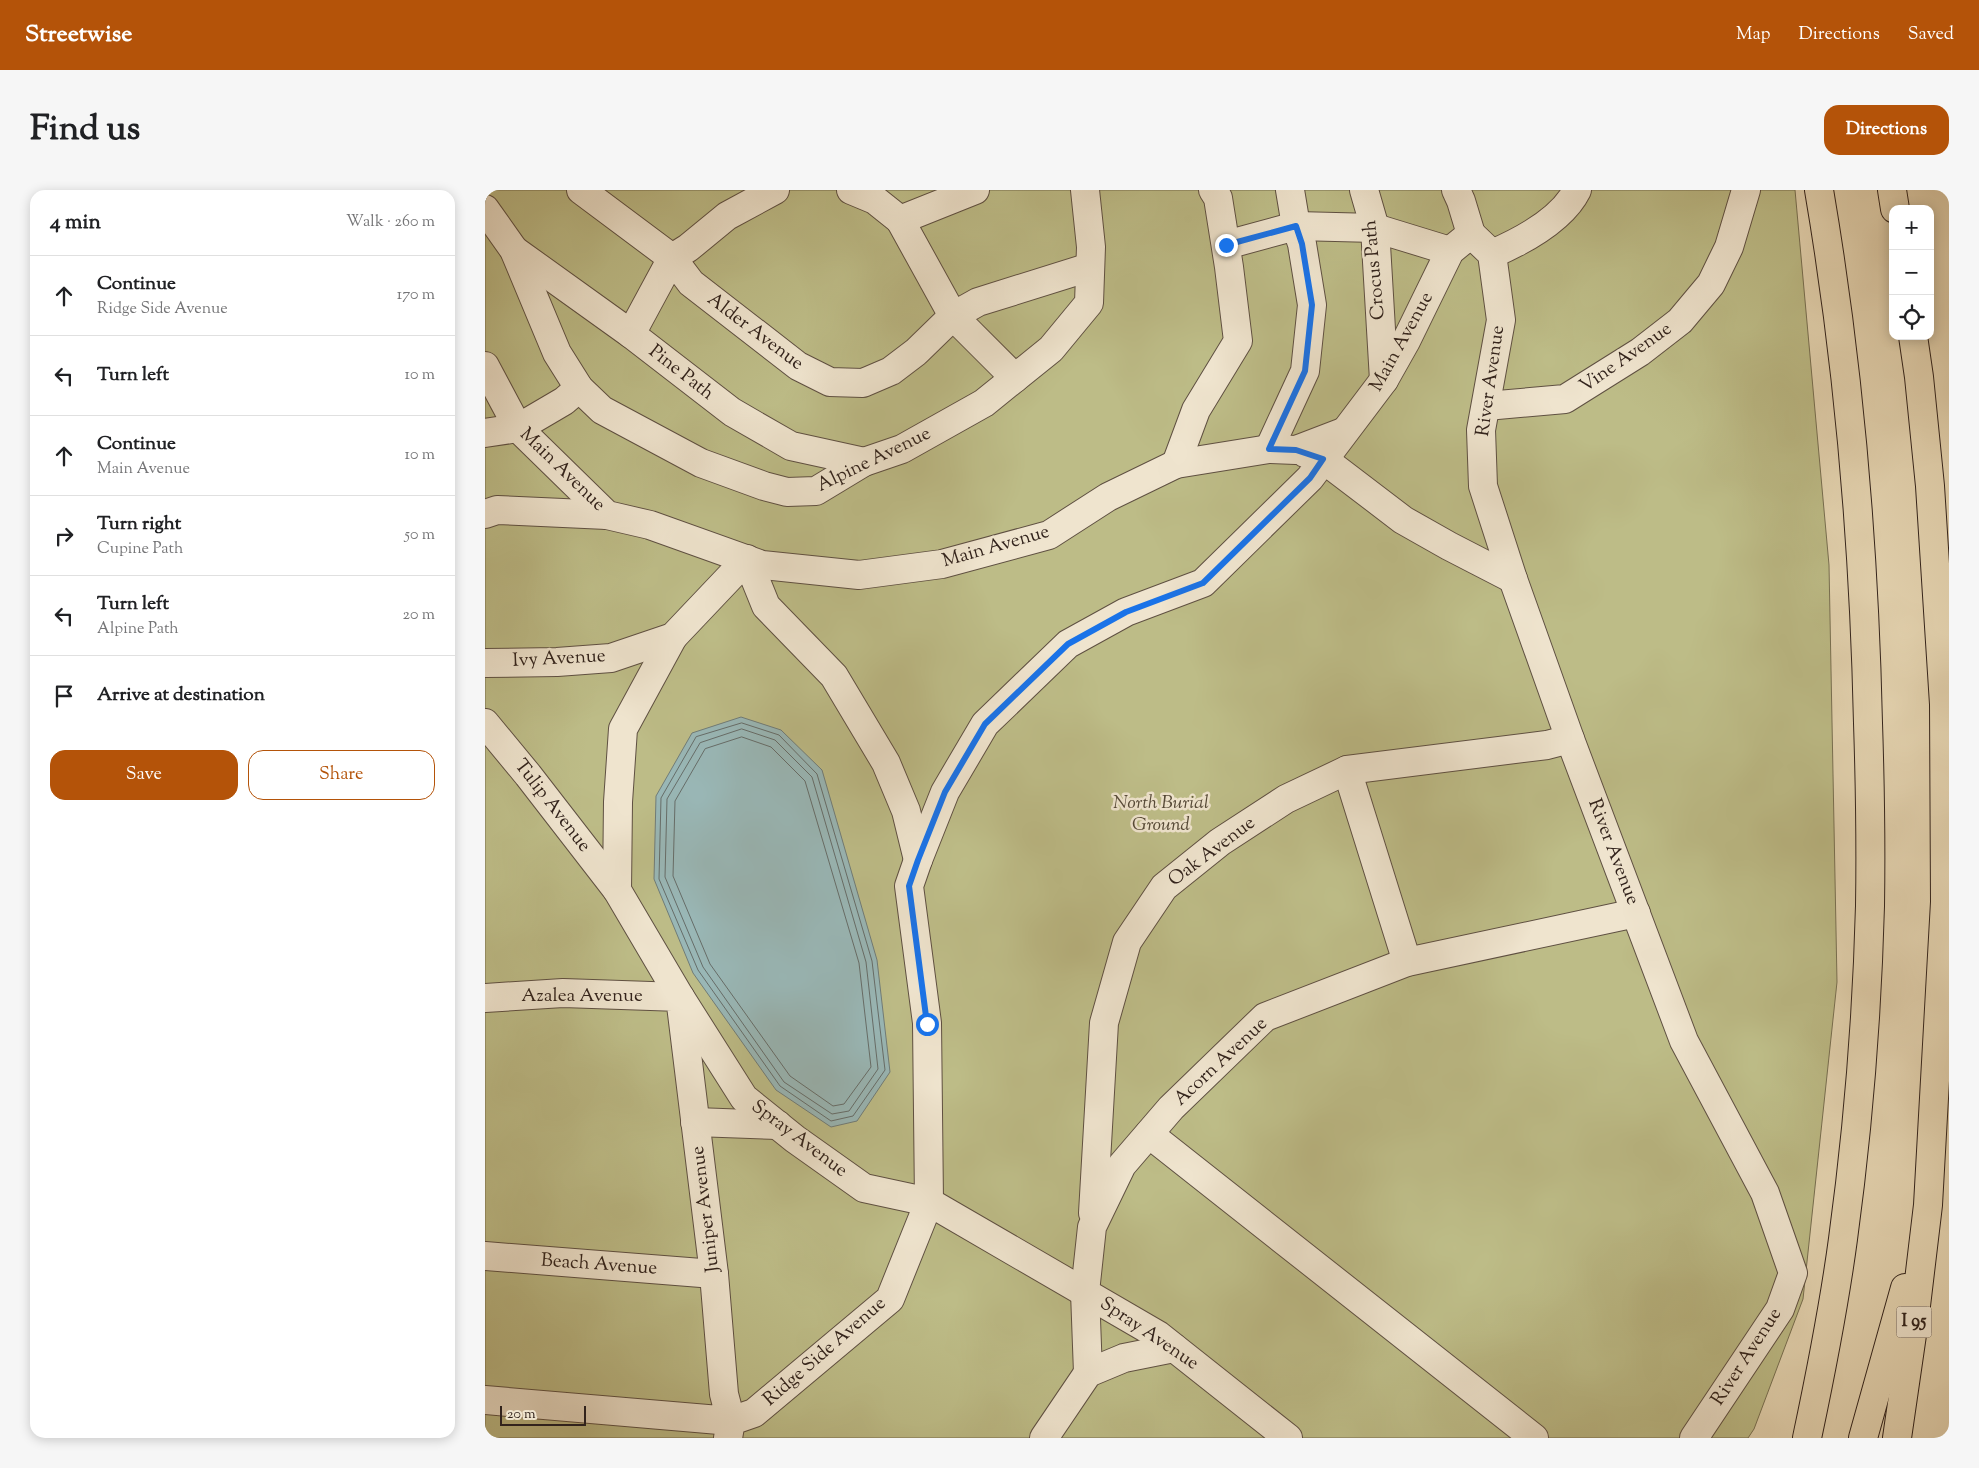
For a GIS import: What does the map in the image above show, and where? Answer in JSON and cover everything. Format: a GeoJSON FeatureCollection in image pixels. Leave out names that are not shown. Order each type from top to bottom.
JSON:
{"type":"FeatureCollection","features":[{"type":"Feature","properties":{"kind":"highway"},"geometry":{"type":"LineString","coordinates":[[1807,1438],[1843,1242],[1854,1151],[1861,1072],[1870,906],[1867,656],[1860,534],[1845,376],[1829,249],[1819,190]]}},
{"type":"Feature","properties":{"kind":"highway"},"geometry":{"type":"LineString","coordinates":[[1892,190],[1894,205]]}},
{"type":"Feature","properties":{"kind":"highway","name":"I 95"},"geometry":{"type":"LineString","coordinates":[[1897,1438],[1928,1205],[1945,902],[1944,704],[1930,486],[1914,340]]}},
{"type":"Feature","properties":{"kind":"highway"},"geometry":{"type":"LineString","coordinates":[[1863,1438],[1928,1205]]}},
{"type":"Feature","properties":{"kind":"lane","name":"Alder Avenue"},"geometry":{"type":"LineString","coordinates":[[581,190],[672,258],[691,283],[743,324],[798,366],[830,382],[863,383],[891,371],[916,352],[953,316],[978,302],[1090,267]]}},
{"type":"Feature","properties":{"kind":"lane"},"geometry":{"type":"LineString","coordinates":[[631,334],[672,258],[688,248],[727,216],[775,190]]}},
{"type":"Feature","properties":{"kind":"lane"},"geometry":{"type":"LineString","coordinates":[[851,190],[889,205],[975,190]]}},
{"type":"Feature","properties":{"kind":"lane","name":"Alpine Avenue"},"geometry":{"type":"LineString","coordinates":[[485,208],[514,250],[557,353],[579,388],[602,410],[701,463],[787,492],[816,491],[864,462],[902,449],[984,403],[1051,349],[1089,303],[1091,248],[1085,190]]}},
{"type":"Feature","properties":{"kind":"lane"},"geometry":{"type":"LineString","coordinates":[[1176,464],[1196,410],[1238,340],[1226,245],[1218,198],[1213,190]]}},
{"type":"Feature","properties":{"kind":"lane"},"geometry":{"type":"LineString","coordinates":[[1269,449],[1305,371],[1312,305],[1302,244],[1296,226],[1290,190]]}},
{"type":"Feature","properties":{"kind":"lane","name":"Crocus Path"},"geometry":{"type":"LineString","coordinates":[[1364,190],[1375,228],[1384,380]]}},
{"type":"Feature","properties":{"kind":"lane"},"geometry":{"type":"LineString","coordinates":[[1455,190],[1461,201],[1471,234],[1492,254],[1544,225],[1571,202],[1577,190]]}},
{"type":"Feature","properties":{"kind":"lane","name":"Vine Avenue"},"geometry":{"type":"LineString","coordinates":[[1486,406],[1565,399],[1640,352],[1679,321],[1711,284],[1729,247],[1746,190]]}},
{"type":"Feature","properties":{"kind":"lane"},"geometry":{"type":"LineString","coordinates":[[889,205],[953,316],[1015,378]]}},
{"type":"Feature","properties":{"kind":"lane"},"geometry":{"type":"LineString","coordinates":[[1226,245],[1296,226],[1375,228],[1450,251]]}},
{"type":"Feature","properties":{"kind":"lane","name":"Main Avenue"},"geometry":{"type":"LineString","coordinates":[[485,366],[517,428],[607,515],[650,525],[762,564],[859,575],[942,564],[1049,535],[1108,497],[1176,464],[1269,449],[1296,450],[1345,432],[1384,380],[1406,341],[1450,251],[1471,234]]}},
{"type":"Feature","properties":{"kind":"lane","name":"Pine Path"},"geometry":{"type":"LineString","coordinates":[[514,250],[631,334],[732,412],[791,446],[864,462]]}},
{"type":"Feature","properties":{"kind":"lane","name":"River Avenue"},"geometry":{"type":"LineString","coordinates":[[1492,254],[1501,320],[1481,430],[1483,486],[1513,579],[1570,739],[1684,1041],[1765,1193],[1793,1273],[1780,1309],[1694,1438]]}},
{"type":"Feature","properties":{"kind":"lane"},"geometry":{"type":"LineString","coordinates":[[485,433],[517,428],[564,400],[579,388]]}},
{"type":"Feature","properties":{"kind":"lane","name":"Ridge Side Avenue"},"geometry":{"type":"LineString","coordinates":[[730,1430],[754,1413],[890,1299],[929,1202],[927,1024],[909,886],[945,792],[985,724],[1068,644],[1126,612],[1203,583],[1310,478],[1345,432]]}},
{"type":"Feature","properties":{"kind":"lane"},"geometry":{"type":"LineString","coordinates":[[1296,450],[1323,459],[1403,520],[1513,579]]}},
{"type":"Feature","properties":{"kind":"lane"},"geometry":{"type":"LineString","coordinates":[[485,514],[497,510],[607,515]]}},
{"type":"Feature","properties":{"kind":"lane"},"geometry":{"type":"LineString","coordinates":[[747,559],[766,606],[834,676],[886,762],[906,811],[918,860]]}},
{"type":"Feature","properties":{"kind":"lane","name":"Ivy Avenue"},"geometry":{"type":"LineString","coordinates":[[485,663],[557,662],[611,658],[673,637],[747,559]]}},
{"type":"Feature","properties":{"kind":"lane"},"geometry":{"type":"LineString","coordinates":[[617,890],[618,802],[623,729],[673,637]]}},
{"type":"Feature","properties":{"kind":"lane","name":"Tulip Avenue"},"geometry":{"type":"LineString","coordinates":[[485,723],[617,890]]}},
{"type":"Feature","properties":{"kind":"lane","name":"Oak Avenue"},"geometry":{"type":"LineString","coordinates":[[1092,1227],[1103,1023],[1127,942],[1164,887],[1220,842],[1286,799],[1347,770],[1547,745],[1570,739]]}},
{"type":"Feature","properties":{"kind":"lane"},"geometry":{"type":"LineString","coordinates":[[1347,770],[1407,962]]}},
{"type":"Feature","properties":{"kind":"lane","name":"Spray Avenue"},"geometry":{"type":"LineString","coordinates":[[617,890],[680,997],[744,1098],[864,1188],[929,1202],[1158,1335],[1289,1438]]}},
{"type":"Feature","properties":{"kind":"lane","name":"Acorn Avenue"},"geometry":{"type":"LineString","coordinates":[[1088,1373],[1085,1292],[1092,1227],[1122,1164],[1171,1108],[1265,1017],[1407,962],[1636,913]]}},
{"type":"Feature","properties":{"kind":"lane","name":"Azalea Avenue"},"geometry":{"type":"LineString","coordinates":[[485,998],[563,993],[680,997]]}},
{"type":"Feature","properties":{"kind":"lane","name":"Juniper Avenue"},"geometry":{"type":"LineString","coordinates":[[680,997],[714,1274],[724,1394],[730,1430]]}},
{"type":"Feature","properties":{"kind":"lane"},"geometry":{"type":"LineString","coordinates":[[695,1122],[778,1125]]}},
{"type":"Feature","properties":{"kind":"lane"},"geometry":{"type":"LineString","coordinates":[[1149,1134],[1534,1438]]}},
{"type":"Feature","properties":{"kind":"lane","name":"Beach Avenue"},"geometry":{"type":"LineString","coordinates":[[485,1256],[714,1274]]}},
{"type":"Feature","properties":{"kind":"lane"},"geometry":{"type":"LineString","coordinates":[[1044,1438],[1088,1373],[1124,1358],[1174,1348]]}},
{"type":"Feature","properties":{"kind":"lane"},"geometry":{"type":"LineString","coordinates":[[485,1400],[730,1430]]}},
{"type":"Feature","properties":{"kind":"green space","name":"North Burial Ground"},"geometry":{"type":"Polygon","coordinates":[[[485,190],[1795,190],[1829,565],[1837,982],[1803,1299],[1754,1429],[1748,1438],[485,1438],[485,190]]]}},
{"type":"Feature","properties":{"kind":"water"},"geometry":{"type":"Polygon","coordinates":[[[741,717],[781,730],[822,770],[877,960],[890,1072],[857,1121],[831,1127],[776,1090],[693,973],[654,879],[656,796],[692,733],[741,717]]]}},
{"type":"Feature","properties":{"kind":"route"},"geometry":{"type":"LineString","coordinates":[[927,1024],[909,886],[945,792],[985,724],[1068,644],[1126,612],[1203,583],[1310,478],[1323,459],[1296,450],[1269,449],[1305,371],[1312,305],[1302,244],[1296,226],[1226,245]]}}]}
